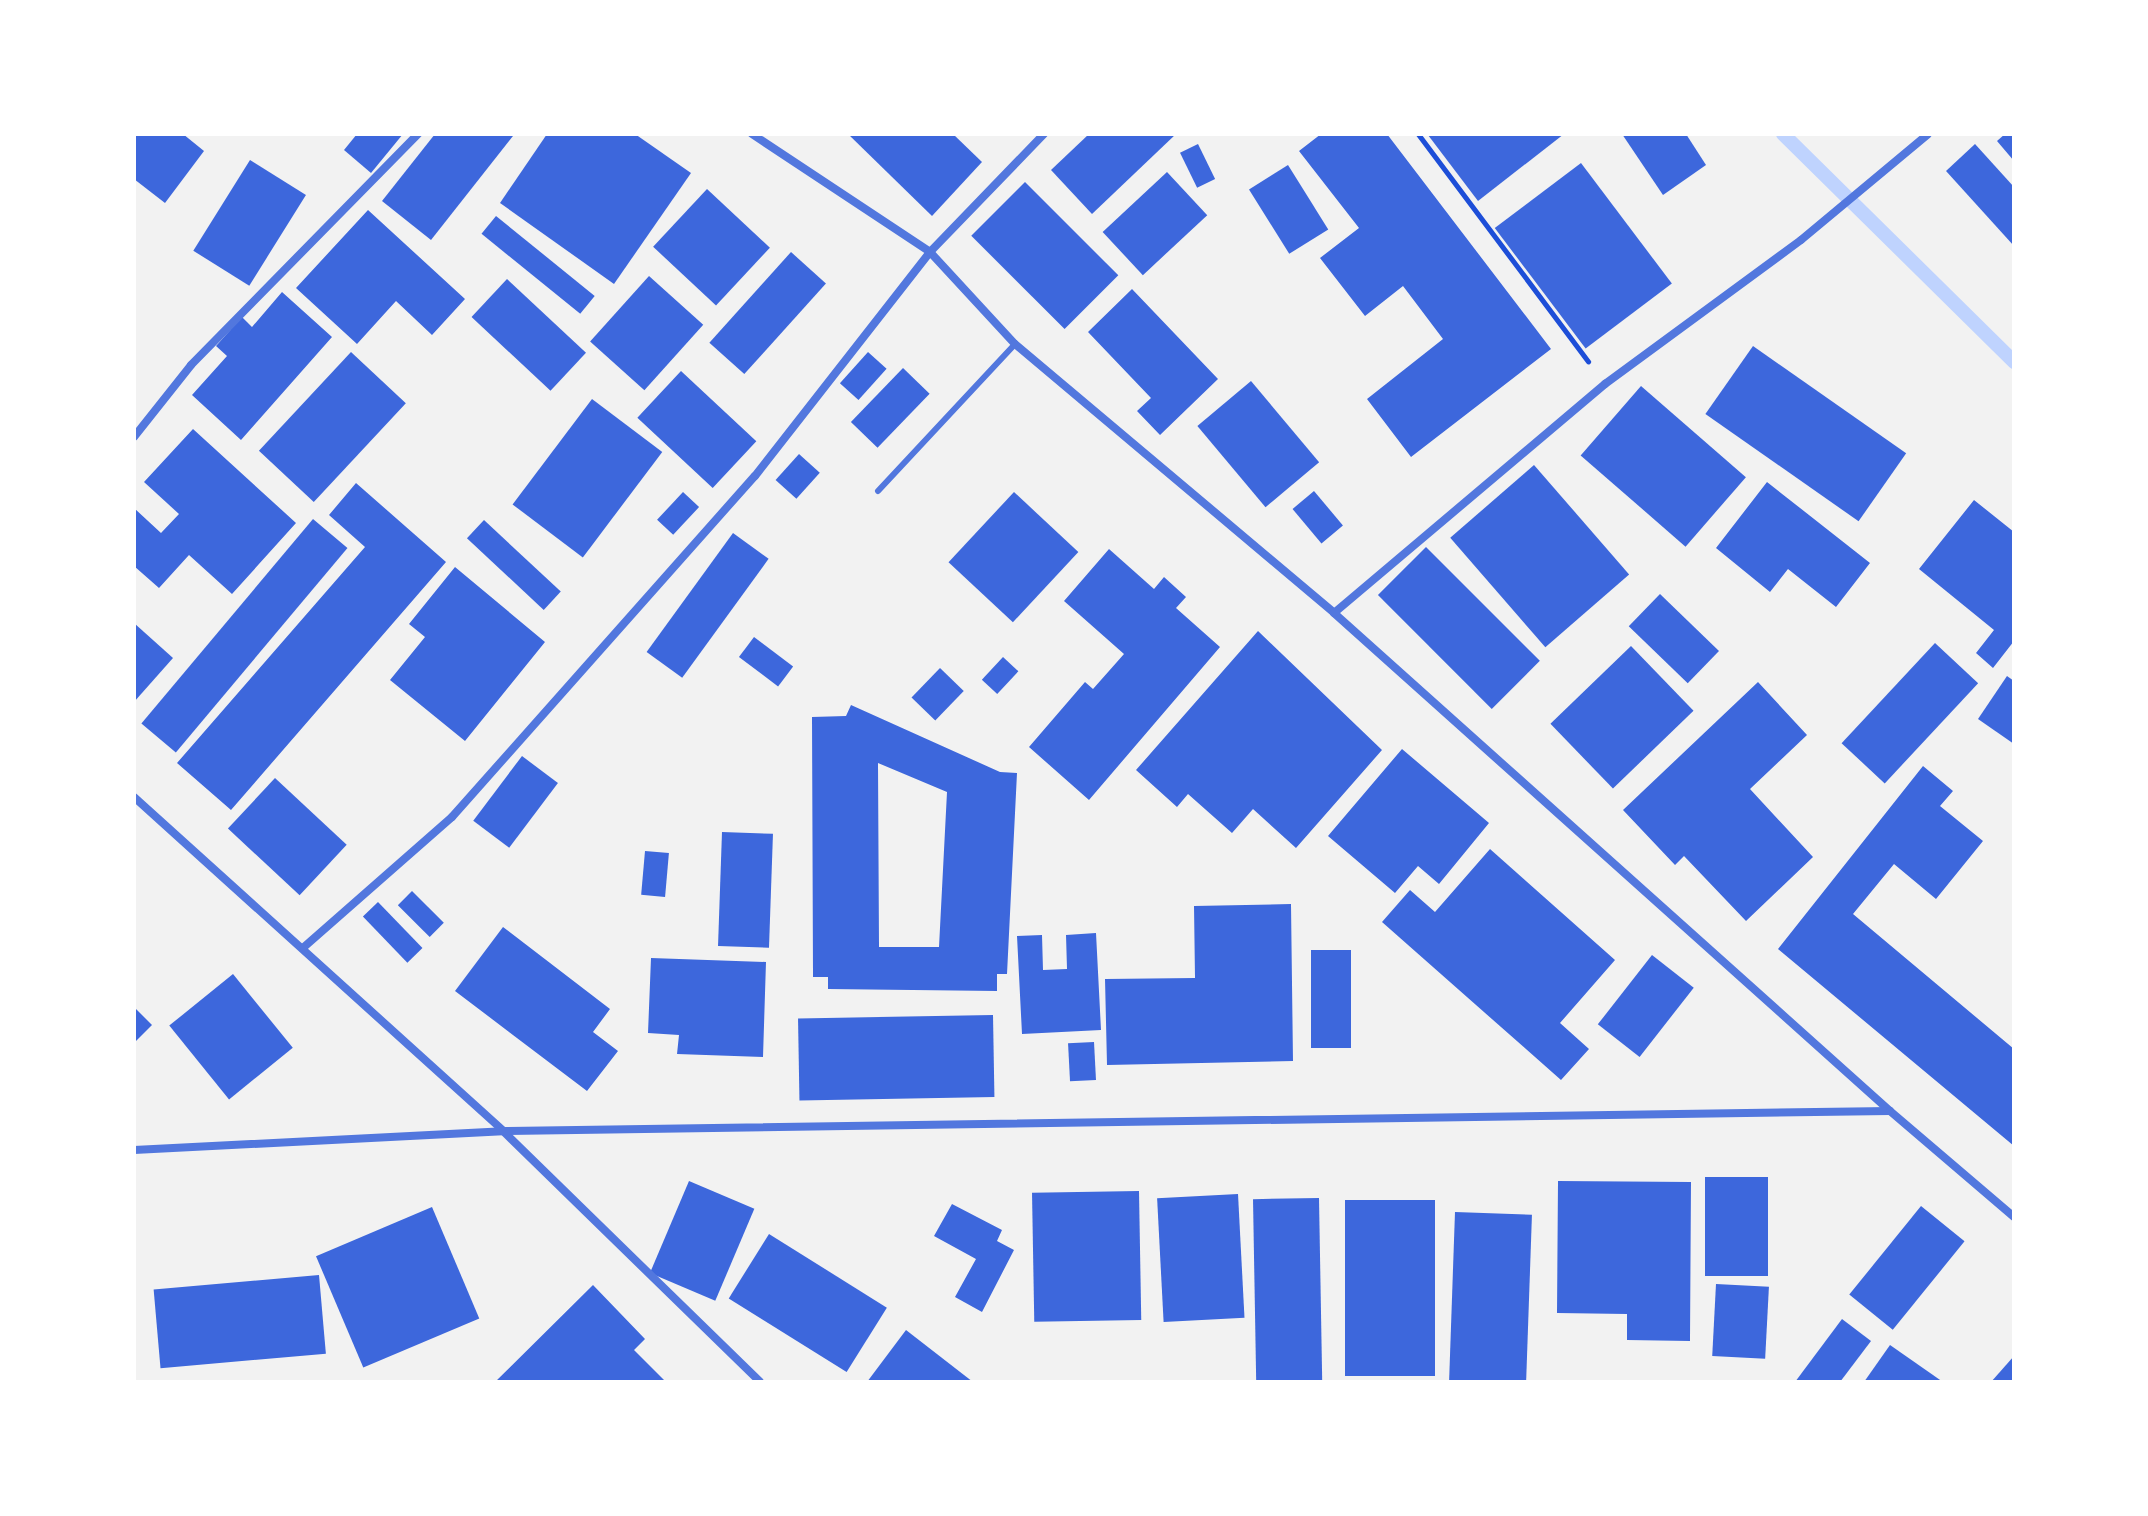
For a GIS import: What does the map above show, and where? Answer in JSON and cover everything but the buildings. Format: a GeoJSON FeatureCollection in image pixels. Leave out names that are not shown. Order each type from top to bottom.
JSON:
{"type":"FeatureCollection","features":[{"type":"Feature","properties":{"kind":"street"},"geometry":{"type":"LineString","coordinates":[[134,437],[191,365],[418,134]]}},
{"type":"Feature","properties":{"kind":"street"},"geometry":{"type":"LineString","coordinates":[[752,134],[930,252],[1015,344],[1334,613],[1890,1111],[2014,1217]]}},
{"type":"Feature","properties":{"kind":"street"},"geometry":{"type":"LineString","coordinates":[[304,947],[452,817],[755,476],[930,252],[1044,134]]}},
{"type":"Feature","properties":{"kind":"street"},"geometry":{"type":"LineString","coordinates":[[1334,613],[1605,384],[1801,240],[1928,134]]}},
{"type":"Feature","properties":{"kind":"street"},"geometry":{"type":"LineString","coordinates":[[134,797],[304,947],[503,1131],[760,1382]]}},
{"type":"Feature","properties":{"kind":"street"},"geometry":{"type":"LineString","coordinates":[[134,1150],[503,1131],[1890,1111]]}},
{"type":"Feature","properties":{"kind":"lane"},"geometry":{"type":"LineString","coordinates":[[878,491],[1015,344]]}},
{"type":"Feature","properties":{"kind":"path"},"geometry":{"type":"LineString","coordinates":[[1418,134],[1605,384]]}},
{"type":"Feature","properties":{"kind":"waterway"},"geometry":{"type":"LineString","coordinates":[[1783,134],[2014,362]]}}]}
